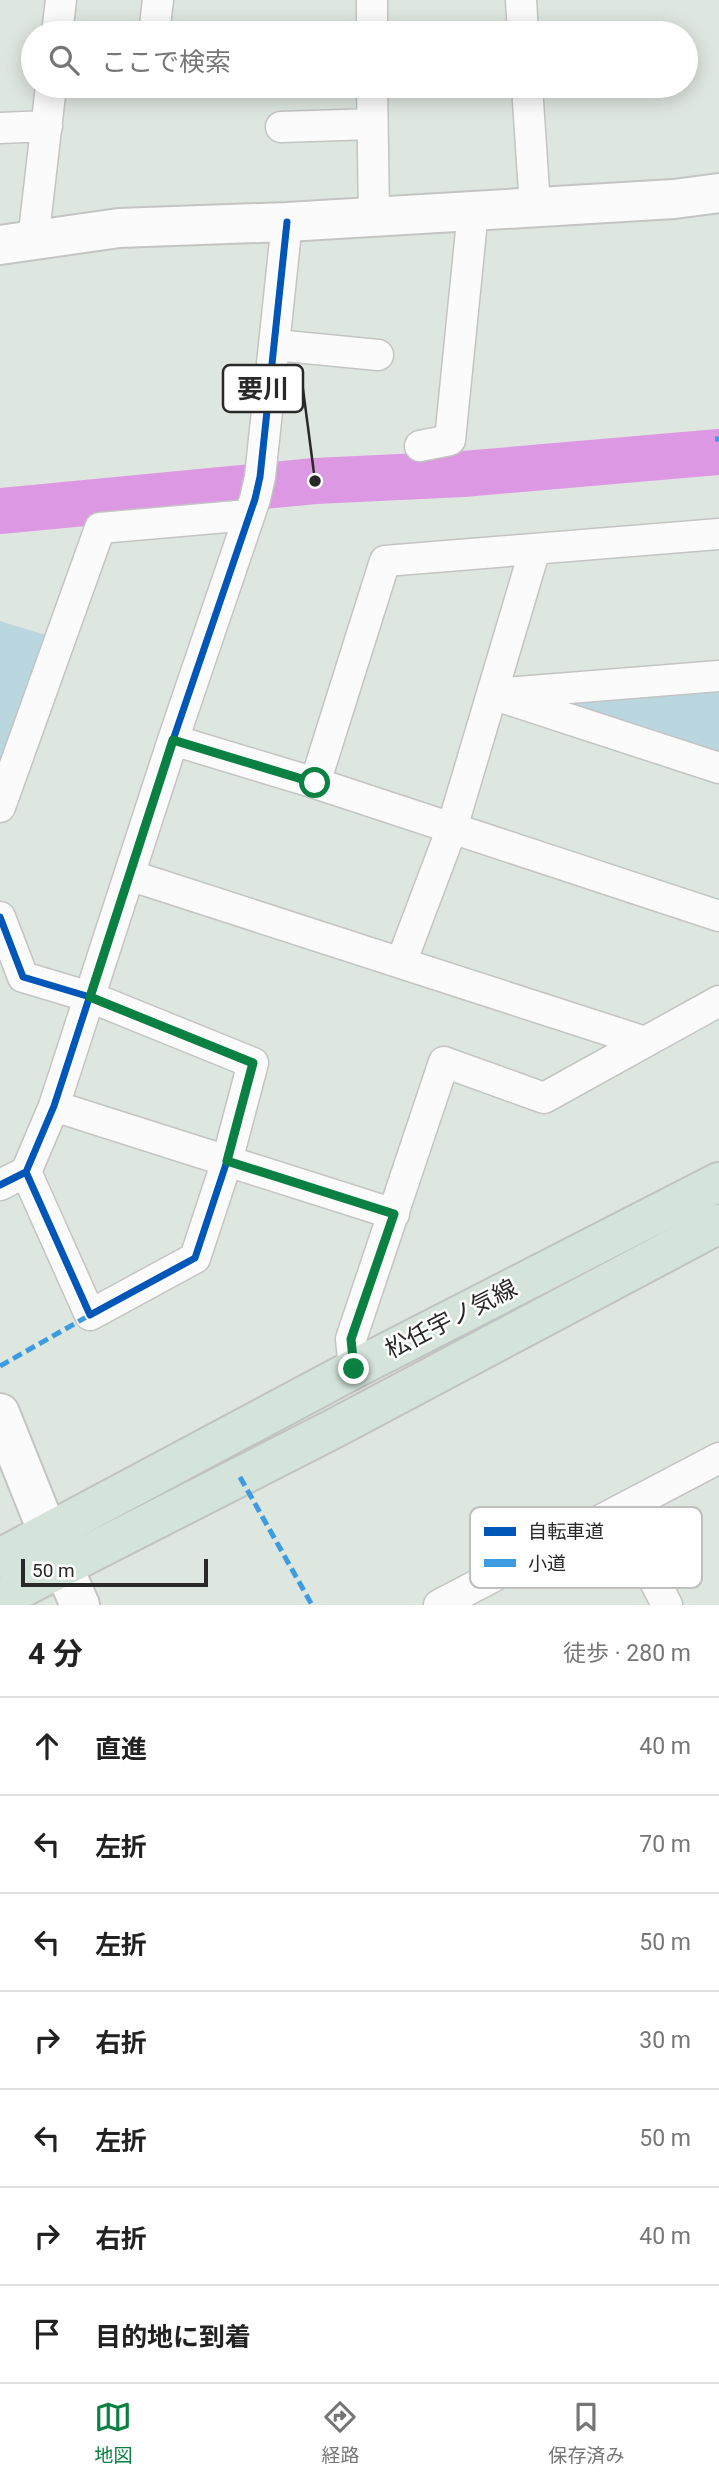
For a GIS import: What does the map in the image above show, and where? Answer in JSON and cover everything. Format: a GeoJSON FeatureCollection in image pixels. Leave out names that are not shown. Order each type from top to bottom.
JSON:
{"type":"FeatureCollection","features":[{"type":"Feature","properties":{"kind":"main road","name":"松任宇ノ気線"},"geometry":{"type":"LineString","coordinates":[[0,1599],[55,1550],[354,1369],[719,1182]]}},
{"type":"Feature","properties":{"kind":"main road","name":"松任宇ノ気線"},"geometry":{"type":"LineString","coordinates":[[0,1558],[55,1550],[335,1428],[718,1226]]}},
{"type":"Feature","properties":{"kind":"street"},"geometry":{"type":"LineString","coordinates":[[58,21],[61,0]]}},
{"type":"Feature","properties":{"kind":"street"},"geometry":{"type":"LineString","coordinates":[[155,21],[158,0]]}},
{"type":"Feature","properties":{"kind":"street"},"geometry":{"type":"LineString","coordinates":[[372,0],[372,21]]}},
{"type":"Feature","properties":{"kind":"street"},"geometry":{"type":"LineString","coordinates":[[521,0],[522,21]]}},
{"type":"Feature","properties":{"kind":"street"},"geometry":{"type":"LineString","coordinates":[[50,98],[47,126],[17,243],[119,228],[374,217],[674,199],[719,193]]}},
{"type":"Feature","properties":{"kind":"street"},"geometry":{"type":"LineString","coordinates":[[372,98],[374,217]]}},
{"type":"Feature","properties":{"kind":"street"},"geometry":{"type":"LineString","coordinates":[[528,98],[535,207]]}},
{"type":"Feature","properties":{"kind":"street"},"geometry":{"type":"LineString","coordinates":[[281,127],[372,124]]}},
{"type":"Feature","properties":{"kind":"street"},"geometry":{"type":"LineString","coordinates":[[0,128],[47,126]]}},
{"type":"Feature","properties":{"kind":"street"},"geometry":{"type":"LineString","coordinates":[[420,446],[450,440],[473,211]]}},
{"type":"Feature","properties":{"kind":"street"},"geometry":{"type":"LineString","coordinates":[[0,917],[23,977],[90,997],[253,1063],[227,1161],[195,1258],[90,1315],[13,1178],[54,1106],[90,997],[173,740],[255,497],[275,345],[287,222]]}},
{"type":"Feature","properties":{"kind":"street"},"geometry":{"type":"LineString","coordinates":[[275,345],[378,355]]}},
{"type":"Feature","properties":{"kind":"street"},"geometry":{"type":"LineString","coordinates":[[0,807],[100,528],[255,497]]}},
{"type":"Feature","properties":{"kind":"street"},"geometry":{"type":"LineString","coordinates":[[315,783],[385,561],[719,534]]}},
{"type":"Feature","properties":{"kind":"street"},"geometry":{"type":"LineString","coordinates":[[401,962],[452,828],[535,549]]}},
{"type":"Feature","properties":{"kind":"street"},"geometry":{"type":"LineString","coordinates":[[492,694],[719,676]]}},
{"type":"Feature","properties":{"kind":"street"},"geometry":{"type":"LineString","coordinates":[[492,694],[719,768]]}},
{"type":"Feature","properties":{"kind":"street"},"geometry":{"type":"LineString","coordinates":[[173,740],[315,783],[719,916]]}},
{"type":"Feature","properties":{"kind":"street"},"geometry":{"type":"LineString","coordinates":[[129,875],[645,1042]]}},
{"type":"Feature","properties":{"kind":"street"},"geometry":{"type":"LineString","coordinates":[[354,1369],[351,1339],[444,1062],[544,1098],[719,1000]]}},
{"type":"Feature","properties":{"kind":"street"},"geometry":{"type":"LineString","coordinates":[[54,1106],[394,1214]]}},
{"type":"Feature","properties":{"kind":"street"},"geometry":{"type":"LineString","coordinates":[[0,1413],[80,1605]]}},
{"type":"Feature","properties":{"kind":"street"},"geometry":{"type":"LineString","coordinates":[[627,1507],[719,1458]]}},
{"type":"Feature","properties":{"kind":"street"},"geometry":{"type":"LineString","coordinates":[[439,1605],[472,1588]]}},
{"type":"Feature","properties":{"kind":"street"},"geometry":{"type":"LineString","coordinates":[[658,1588],[667,1605]]}},
{"type":"Feature","properties":{"kind":"shaded area"},"geometry":{"type":"Polygon","coordinates":[[[0,621],[49,636],[0,781],[0,621]]]}},
{"type":"Feature","properties":{"kind":"shaded area"},"geometry":{"type":"Polygon","coordinates":[[[719,686],[719,756],[570,706],[574,696],[719,686]]]}},
{"type":"Feature","properties":{"kind":"waterway"},"geometry":{"type":"LineString","coordinates":[[0,511],[315,481],[463,474],[719,452]]}},
{"type":"Feature","properties":{"kind":"marked path"},"geometry":{"type":"LineString","coordinates":[[0,1366],[90,1315]]}},
{"type":"Feature","properties":{"kind":"marked path"},"geometry":{"type":"LineString","coordinates":[[240,1477],[312,1605]]}},
{"type":"Feature","properties":{"kind":"cycle path"},"geometry":{"type":"LineString","coordinates":[[0,1185],[26,1172],[54,1106],[255,499],[260,477],[287,222]]}},
{"type":"Feature","properties":{"kind":"cycle path"},"geometry":{"type":"LineString","coordinates":[[0,917],[23,977],[90,997],[253,1063],[227,1161],[195,1258],[90,1315],[26,1172]]}},
{"type":"Feature","properties":{"kind":"place","name":"要川"},"geometry":{"type":"Point","coordinates":[315,481]}},
{"type":"Feature","properties":{"kind":"route"},"geometry":{"type":"LineString","coordinates":[[315,783],[173,740],[90,997],[253,1063],[227,1161],[394,1214],[351,1339],[354,1369]]}}]}
